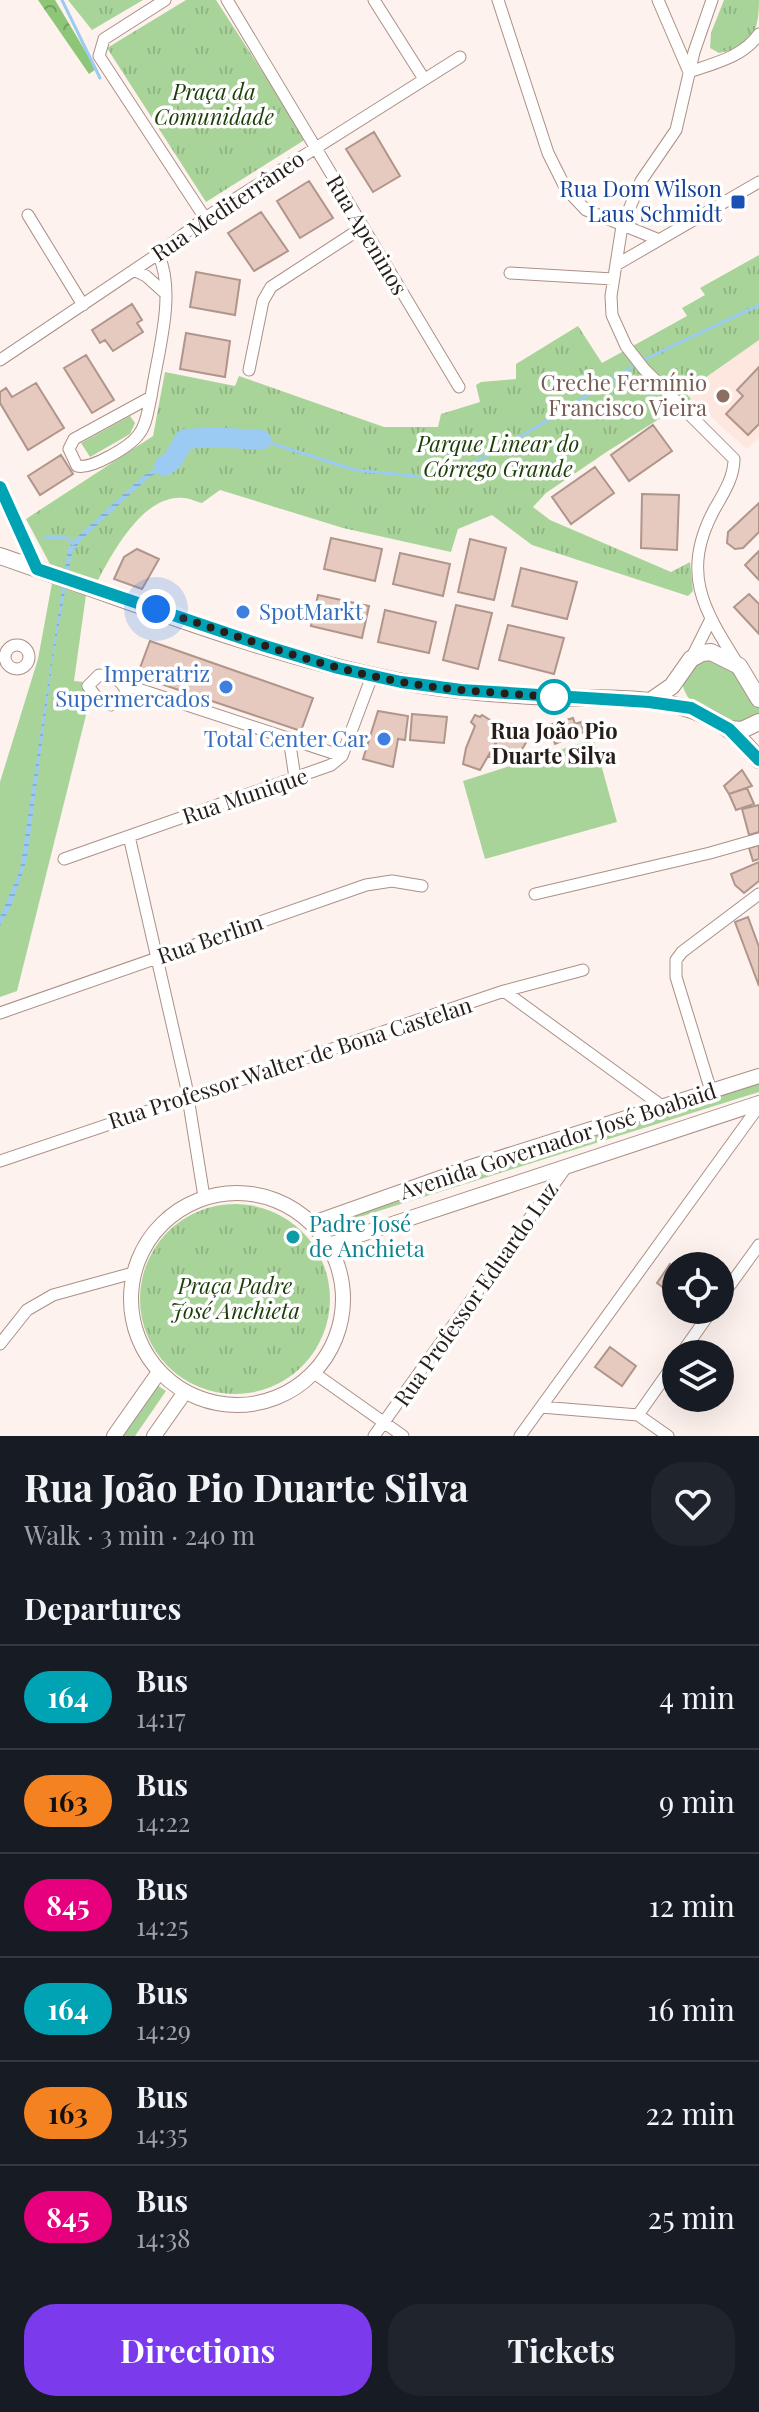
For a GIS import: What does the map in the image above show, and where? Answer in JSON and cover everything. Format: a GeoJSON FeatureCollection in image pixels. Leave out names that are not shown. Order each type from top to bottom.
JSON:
{"type":"FeatureCollection","features":[{"type":"Feature","properties":{"kind":"main road"},"geometry":{"type":"LineString","coordinates":[[0,556],[265,646],[372,676],[461,690],[688,707],[729,729],[759,760]]}},
{"type":"Feature","properties":{"kind":"main road"},"geometry":{"type":"LineString","coordinates":[[649,702],[672,686],[691,659],[711,652],[739,666],[759,699]]}},
{"type":"Feature","properties":{"kind":"main road"},"geometry":{"type":"LineString","coordinates":[[678,677],[677,689],[688,707]]}},
{"type":"Feature","properties":{"kind":"main road"},"geometry":{"type":"LineString","coordinates":[[729,729],[742,730],[759,722]]}},
{"type":"Feature","properties":{"kind":"street"},"geometry":{"type":"LineString","coordinates":[[165,0],[104,39],[99,56],[101,64],[205,218]]}},
{"type":"Feature","properties":{"kind":"street","name":"Rua Apeninos"},"geometry":{"type":"LineString","coordinates":[[227,0],[459,387]]}},
{"type":"Feature","properties":{"kind":"street"},"geometry":{"type":"LineString","coordinates":[[374,0],[424,79]]}},
{"type":"Feature","properties":{"kind":"street"},"geometry":{"type":"LineString","coordinates":[[498,0],[556,173],[566,189],[586,210],[657,239]]}},
{"type":"Feature","properties":{"kind":"street"},"geometry":{"type":"LineString","coordinates":[[658,0],[689,72]]}},
{"type":"Feature","properties":{"kind":"street"},"geometry":{"type":"LineString","coordinates":[[712,0],[689,72],[676,130],[641,181],[622,226],[613,279],[612,315],[626,346],[644,369],[734,459],[731,477],[700,538],[696,559],[698,579],[711,619],[739,666]]}},
{"type":"Feature","properties":{"kind":"street"},"geometry":{"type":"LineString","coordinates":[[689,72],[737,54],[750,46],[759,34]]}},
{"type":"Feature","properties":{"kind":"street","name":"Rua Mediterrâneo"},"geometry":{"type":"LineString","coordinates":[[0,360],[158,254],[205,218],[460,57]]}},
{"type":"Feature","properties":{"kind":"street"},"geometry":{"type":"LineString","coordinates":[[616,265],[759,182]]}},
{"type":"Feature","properties":{"kind":"street"},"geometry":{"type":"LineString","coordinates":[[28,215],[83,305]]}},
{"type":"Feature","properties":{"kind":"street"},"geometry":{"type":"LineString","coordinates":[[249,370],[263,301],[271,287],[363,227]]}},
{"type":"Feature","properties":{"kind":"street"},"geometry":{"type":"LineString","coordinates":[[151,397],[74,439],[69,449],[77,466],[90,467],[133,442],[141,432],[151,397],[166,294],[164,267],[158,254]]}},
{"type":"Feature","properties":{"kind":"street"},"geometry":{"type":"LineString","coordinates":[[134,270],[166,294]]}},
{"type":"Feature","properties":{"kind":"street"},"geometry":{"type":"LineString","coordinates":[[510,273],[613,279]]}},
{"type":"Feature","properties":{"kind":"street"},"geometry":{"type":"LineString","coordinates":[[0,487],[37,569]]}},
{"type":"Feature","properties":{"kind":"street"},"geometry":{"type":"LineString","coordinates":[[691,659],[711,619]]}},
{"type":"Feature","properties":{"kind":"street"},"geometry":{"type":"LineString","coordinates":[[0,640],[14,645]]}},
{"type":"Feature","properties":{"kind":"street"},"geometry":{"type":"LineString","coordinates":[[123,684],[342,756],[372,676]]}},
{"type":"Feature","properties":{"kind":"street"},"geometry":{"type":"LineString","coordinates":[[289,738],[295,778]]}},
{"type":"Feature","properties":{"kind":"street","name":"Rua Munique"},"geometry":{"type":"LineString","coordinates":[[64,859],[331,765],[342,756]]}},
{"type":"Feature","properties":{"kind":"street"},"geometry":{"type":"LineString","coordinates":[[129,836],[159,957],[188,1096],[204,1197]]}},
{"type":"Feature","properties":{"kind":"street"},"geometry":{"type":"LineString","coordinates":[[535,894],[759,839]]}},
{"type":"Feature","properties":{"kind":"street","name":"Rua Berlim"},"geometry":{"type":"LineString","coordinates":[[0,1013],[377,881],[422,886]]}},
{"type":"Feature","properties":{"kind":"street"},"geometry":{"type":"LineString","coordinates":[[711,1091],[676,977],[676,960],[682,952],[759,894]]}},
{"type":"Feature","properties":{"kind":"street","name":"Rua Professor Walter de Bona Castelan"},"geometry":{"type":"LineString","coordinates":[[0,1161],[504,991],[583,970]]}},
{"type":"Feature","properties":{"kind":"street"},"geometry":{"type":"LineString","coordinates":[[504,991],[662,1106]]}},
{"type":"Feature","properties":{"kind":"street","name":"Avenida Governador José Boabaid"},"geometry":{"type":"LineString","coordinates":[[313,1223],[468,1168],[759,1076]]}},
{"type":"Feature","properties":{"kind":"street"},"geometry":{"type":"LineString","coordinates":[[520,1436],[759,1104]]}},
{"type":"Feature","properties":{"kind":"street","name":"Avenida Governador José Boabaid"},"geometry":{"type":"LineString","coordinates":[[329,1245],[759,1104]]}},
{"type":"Feature","properties":{"kind":"street","name":"Rua Professor Eduardo Luz"},"geometry":{"type":"LineString","coordinates":[[374,1436],[567,1166]]}},
{"type":"Feature","properties":{"kind":"street"},"geometry":{"type":"LineString","coordinates":[[468,1168],[476,1195]]}},
{"type":"Feature","properties":{"kind":"street"},"geometry":{"type":"LineString","coordinates":[[233,1192],[262,1195],[289,1206],[313,1223],[329,1245],[340,1270],[344,1298],[341,1325],[331,1351],[314,1373],[292,1390],[267,1402],[239,1406],[212,1402],[185,1392],[159,1372],[139,1342],[130,1308],[133,1273],[143,1247],[159,1225],[180,1208],[204,1197],[233,1192]]}},
{"type":"Feature","properties":{"kind":"street"},"geometry":{"type":"LineString","coordinates":[[734,1280],[759,1245]]}},
{"type":"Feature","properties":{"kind":"street"},"geometry":{"type":"LineString","coordinates":[[0,1344],[27,1310],[53,1295],[133,1273]]}},
{"type":"Feature","properties":{"kind":"street"},"geometry":{"type":"LineString","coordinates":[[114,1436],[159,1372]]}},
{"type":"Feature","properties":{"kind":"street"},"geometry":{"type":"LineString","coordinates":[[314,1373],[403,1436]]}},
{"type":"Feature","properties":{"kind":"street"},"geometry":{"type":"LineString","coordinates":[[638,1415],[662,1381]]}},
{"type":"Feature","properties":{"kind":"street"},"geometry":{"type":"LineString","coordinates":[[154,1436],[185,1392]]}},
{"type":"Feature","properties":{"kind":"street"},"geometry":{"type":"LineString","coordinates":[[541,1407],[638,1415],[668,1436]]}},
{"type":"Feature","properties":{"kind":"shaded area","name":"Creche Fermínio Francisco Vieira"},"geometry":{"type":"Polygon","coordinates":[[[759,340],[759,438],[747,449],[684,393],[759,340]]]}},
{"type":"Feature","properties":{"kind":"green space"},"geometry":{"type":"Polygon","coordinates":[[[38,0],[55,0],[96,69],[89,74],[38,0]]]}},
{"type":"Feature","properties":{"kind":"green space"},"geometry":{"type":"Polygon","coordinates":[[[68,0],[143,0],[92,30],[68,0]]]}},
{"type":"Feature","properties":{"kind":"green space","name":"Praça da Comunidade"},"geometry":{"type":"Polygon","coordinates":[[[186,0],[216,0],[306,139],[206,202],[107,48],[186,0]]]}},
{"type":"Feature","properties":{"kind":"green space"},"geometry":{"type":"Polygon","coordinates":[[[724,0],[759,0],[759,11],[755,29],[746,42],[719,53],[710,48],[711,33],[724,0]]]}},
{"type":"Feature","properties":{"kind":"green space","name":"Parque Linear do Córrego Grande"},"geometry":{"type":"Polygon","coordinates":[[[759,255],[759,340],[685,392],[691,399],[546,493],[533,507],[550,520],[671,572],[690,562],[693,591],[688,596],[532,545],[492,515],[458,529],[451,552],[343,528],[220,490],[202,503],[184,498],[169,499],[143,514],[122,540],[98,580],[51,566],[26,519],[153,436],[165,372],[235,386],[239,376],[384,427],[438,427],[441,414],[480,402],[476,385],[516,379],[516,364],[578,326],[602,363],[687,316],[682,308],[705,295],[700,288],[759,255]]]}},
{"type":"Feature","properties":{"kind":"green space"},"geometry":{"type":"Polygon","coordinates":[[[130,416],[135,423],[130,434],[90,457],[81,443],[130,416]]]}},
{"type":"Feature","properties":{"kind":"green space"},"geometry":{"type":"Polygon","coordinates":[[[52,583],[86,595],[74,681],[94,683],[17,991],[0,997],[0,782],[38,659],[52,583]]]}},
{"type":"Feature","properties":{"kind":"green space"},"geometry":{"type":"Polygon","coordinates":[[[709,656],[735,668],[759,705],[759,716],[730,726],[692,703],[681,678],[694,662],[709,656]]]}},
{"type":"Feature","properties":{"kind":"green space"},"geometry":{"type":"Polygon","coordinates":[[[594,739],[617,822],[485,859],[463,781],[594,739]]]}},
{"type":"Feature","properties":{"kind":"green space"},"geometry":{"type":"Polygon","coordinates":[[[759,1083],[759,1092],[337,1224],[334,1219],[759,1083]]]}},
{"type":"Feature","properties":{"kind":"green space","name":"Praça Padre José Anchieta"},"geometry":{"type":"Polygon","coordinates":[[[235,1204],[271,1212],[288,1220],[302,1232],[314,1246],[322,1263],[330,1299],[322,1335],[314,1352],[302,1366],[288,1378],[271,1386],[235,1394],[199,1386],[182,1378],[168,1366],[156,1352],[148,1335],[140,1299],[148,1263],[156,1246],[168,1232],[182,1220],[199,1212],[235,1204]]]}},
{"type":"Feature","properties":{"kind":"green space"},"geometry":{"type":"Polygon","coordinates":[[[157,1385],[166,1391],[135,1436],[123,1436],[157,1385]]]}},
{"type":"Feature","properties":{"kind":"water"},"geometry":{"type":"Polygon","coordinates":[[[205,434],[262,437],[261,440],[202,438],[189,442],[174,463],[148,478],[81,540],[72,553],[53,658],[27,859],[12,904],[0,926],[0,917],[20,870],[68,549],[143,476],[171,459],[187,440],[205,434]]]}},
{"type":"Feature","properties":{"kind":"building"},"geometry":{"type":"Polygon","coordinates":[[[374,132],[400,176],[373,192],[346,149],[374,132]]]}},
{"type":"Feature","properties":{"kind":"building"},"geometry":{"type":"Polygon","coordinates":[[[309,181],[333,218],[300,238],[277,201],[309,181]]]}},
{"type":"Feature","properties":{"kind":"building"},"geometry":{"type":"Polygon","coordinates":[[[261,212],[288,251],[254,271],[228,233],[261,212]]]}},
{"type":"Feature","properties":{"kind":"building"},"geometry":{"type":"Polygon","coordinates":[[[196,272],[240,280],[235,315],[190,307],[196,272]]]}},
{"type":"Feature","properties":{"kind":"building"},"geometry":{"type":"Polygon","coordinates":[[[132,304],[142,320],[137,323],[143,332],[113,351],[105,340],[100,343],[92,330],[132,304]]]}},
{"type":"Feature","properties":{"kind":"building"},"geometry":{"type":"Polygon","coordinates":[[[186,333],[230,341],[225,377],[180,369],[186,333]]]}},
{"type":"Feature","properties":{"kind":"building"},"geometry":{"type":"Polygon","coordinates":[[[86,355],[114,400],[92,413],[64,368],[86,355]]]}},
{"type":"Feature","properties":{"kind":"building"},"geometry":{"type":"Polygon","coordinates":[[[759,367],[759,424],[748,435],[726,414],[743,396],[737,390],[759,367]]]}},
{"type":"Feature","properties":{"kind":"building"},"geometry":{"type":"Polygon","coordinates":[[[36,383],[64,428],[28,450],[0,403],[0,392],[6,388],[12,397],[36,383]]]}},
{"type":"Feature","properties":{"kind":"building"},"geometry":{"type":"Polygon","coordinates":[[[653,425],[672,451],[629,481],[611,455],[653,425]]]}},
{"type":"Feature","properties":{"kind":"building"},"geometry":{"type":"Polygon","coordinates":[[[61,455],[73,474],[40,495],[28,476],[61,455]]]}},
{"type":"Feature","properties":{"kind":"building"},"geometry":{"type":"Polygon","coordinates":[[[595,467],[614,493],[571,524],[552,497],[595,467]]]}},
{"type":"Feature","properties":{"kind":"building"},"geometry":{"type":"Polygon","coordinates":[[[642,494],[679,495],[677,550],[641,548],[642,494]]]}},
{"type":"Feature","properties":{"kind":"building"},"geometry":{"type":"Polygon","coordinates":[[[759,503],[759,532],[743,548],[735,549],[727,543],[728,532],[759,503]]]}},
{"type":"Feature","properties":{"kind":"building"},"geometry":{"type":"Polygon","coordinates":[[[331,538],[382,549],[375,581],[324,569],[331,538]]]}},
{"type":"Feature","properties":{"kind":"building"},"geometry":{"type":"Polygon","coordinates":[[[470,539],[506,548],[494,600],[458,592],[470,539]]]}},
{"type":"Feature","properties":{"kind":"building"},"geometry":{"type":"Polygon","coordinates":[[[137,549],[159,559],[142,589],[114,579],[124,557],[137,549]]]}},
{"type":"Feature","properties":{"kind":"building"},"geometry":{"type":"Polygon","coordinates":[[[759,551],[759,580],[745,565],[759,551]]]}},
{"type":"Feature","properties":{"kind":"building"},"geometry":{"type":"Polygon","coordinates":[[[400,553],[450,564],[443,596],[393,584],[400,553]]]}},
{"type":"Feature","properties":{"kind":"building"},"geometry":{"type":"Polygon","coordinates":[[[521,568],[577,582],[567,619],[512,606],[521,568]]]}},
{"type":"Feature","properties":{"kind":"building"},"geometry":{"type":"Polygon","coordinates":[[[749,594],[759,604],[759,634],[734,607],[749,594]]]}},
{"type":"Feature","properties":{"kind":"building"},"geometry":{"type":"Polygon","coordinates":[[[318,595],[369,606],[362,638],[311,626],[318,595]]]}},
{"type":"Feature","properties":{"kind":"building"},"geometry":{"type":"Polygon","coordinates":[[[456,605],[492,613],[478,669],[443,660],[456,605]]]}},
{"type":"Feature","properties":{"kind":"building"},"geometry":{"type":"Polygon","coordinates":[[[385,610],[436,622],[429,653],[378,642],[385,610]]]}},
{"type":"Feature","properties":{"kind":"building"},"geometry":{"type":"Polygon","coordinates":[[[508,625],[564,638],[554,674],[499,660],[508,625]]]}},
{"type":"Feature","properties":{"kind":"building","name":"Imperatriz Supermercados"},"geometry":{"type":"Polygon","coordinates":[[[150,641],[313,698],[301,731],[137,676],[150,641]]]}},
{"type":"Feature","properties":{"kind":"building","name":"Total Center Car"},"geometry":{"type":"Polygon","coordinates":[[[378,711],[408,716],[405,740],[398,739],[393,767],[363,759],[378,711]]]}},
{"type":"Feature","properties":{"kind":"building"},"geometry":{"type":"Polygon","coordinates":[[[412,714],[447,717],[444,743],[410,740],[412,714]]]}},
{"type":"Feature","properties":{"kind":"building"},"geometry":{"type":"Polygon","coordinates":[[[475,715],[482,715],[495,723],[493,727],[498,730],[502,722],[506,725],[480,770],[463,764],[475,726],[471,722],[475,715]]]}},
{"type":"Feature","properties":{"kind":"building"},"geometry":{"type":"Polygon","coordinates":[[[573,718],[575,724],[581,722],[584,732],[555,744],[549,725],[573,718]]]}},
{"type":"Feature","properties":{"kind":"building"},"geometry":{"type":"Polygon","coordinates":[[[511,724],[520,729],[517,736],[527,741],[515,761],[506,756],[502,763],[489,756],[502,732],[506,734],[511,724]]]}},
{"type":"Feature","properties":{"kind":"building"},"geometry":{"type":"Polygon","coordinates":[[[742,770],[752,786],[729,794],[724,786],[742,770]]]}},
{"type":"Feature","properties":{"kind":"building"},"geometry":{"type":"Polygon","coordinates":[[[747,788],[754,804],[736,810],[729,794],[747,788]]]}},
{"type":"Feature","properties":{"kind":"building"},"geometry":{"type":"Polygon","coordinates":[[[759,805],[759,832],[749,835],[742,809],[759,805]]]}},
{"type":"Feature","properties":{"kind":"building"},"geometry":{"type":"Polygon","coordinates":[[[759,845],[759,859],[753,861],[749,848],[759,845]]]}},
{"type":"Feature","properties":{"kind":"building"},"geometry":{"type":"Polygon","coordinates":[[[759,862],[759,881],[744,893],[735,885],[731,874],[759,862]]]}},
{"type":"Feature","properties":{"kind":"building"},"geometry":{"type":"Polygon","coordinates":[[[748,917],[759,947],[759,986],[735,922],[748,917]]]}},
{"type":"Feature","properties":{"kind":"building"},"geometry":{"type":"Polygon","coordinates":[[[610,1347],[636,1366],[622,1386],[595,1367],[610,1347]]]}},
{"type":"Feature","properties":{"kind":"waterway"},"geometry":{"type":"LineString","coordinates":[[62,0],[100,78]]}},
{"type":"Feature","properties":{"kind":"waterway"},"geometry":{"type":"LineString","coordinates":[[643,360],[759,305]]}},
{"type":"Feature","properties":{"kind":"waterway"},"geometry":{"type":"LineString","coordinates":[[261,440],[355,470],[424,477],[470,465],[637,364]]}},
{"type":"Feature","properties":{"kind":"waterway"},"geometry":{"type":"LineString","coordinates":[[164,466],[172,461],[185,439],[261,440]]}},
{"type":"Feature","properties":{"kind":"waterway"},"geometry":{"type":"LineString","coordinates":[[45,537],[67,538],[73,544]]}},
{"type":"Feature","properties":{"kind":"bus line","name":"164"},"geometry":{"type":"LineString","coordinates":[[0,487],[37,569],[265,646],[338,668],[401,682],[461,690],[680,705],[709,716],[729,729],[759,760]]}},
{"type":"Feature","properties":{"kind":"place","name":"Rua Dom Wilson Laus Schmidt"},"geometry":{"type":"Point","coordinates":[738,202]}},
{"type":"Feature","properties":{"kind":"place","name":"Creche Fermínio Francisco Vieira"},"geometry":{"type":"Point","coordinates":[723,396]}},
{"type":"Feature","properties":{"kind":"place","name":"SpotMarkt"},"geometry":{"type":"Point","coordinates":[243,612]}},
{"type":"Feature","properties":{"kind":"place","name":"Imperatriz Supermercados"},"geometry":{"type":"Point","coordinates":[226,687]}},
{"type":"Feature","properties":{"kind":"place","name":"Rua João Pio Duarte Silva"},"geometry":{"type":"Point","coordinates":[554,697]}},
{"type":"Feature","properties":{"kind":"place","name":"Total Center Car"},"geometry":{"type":"Point","coordinates":[384,739]}},
{"type":"Feature","properties":{"kind":"place","name":"Padre José de Anchieta"},"geometry":{"type":"Point","coordinates":[293,1237]}},
{"type":"Feature","properties":{"kind":"route"},"geometry":{"type":"LineString","coordinates":[[156,609],[305,658],[372,676],[437,688],[554,697]]}}]}
